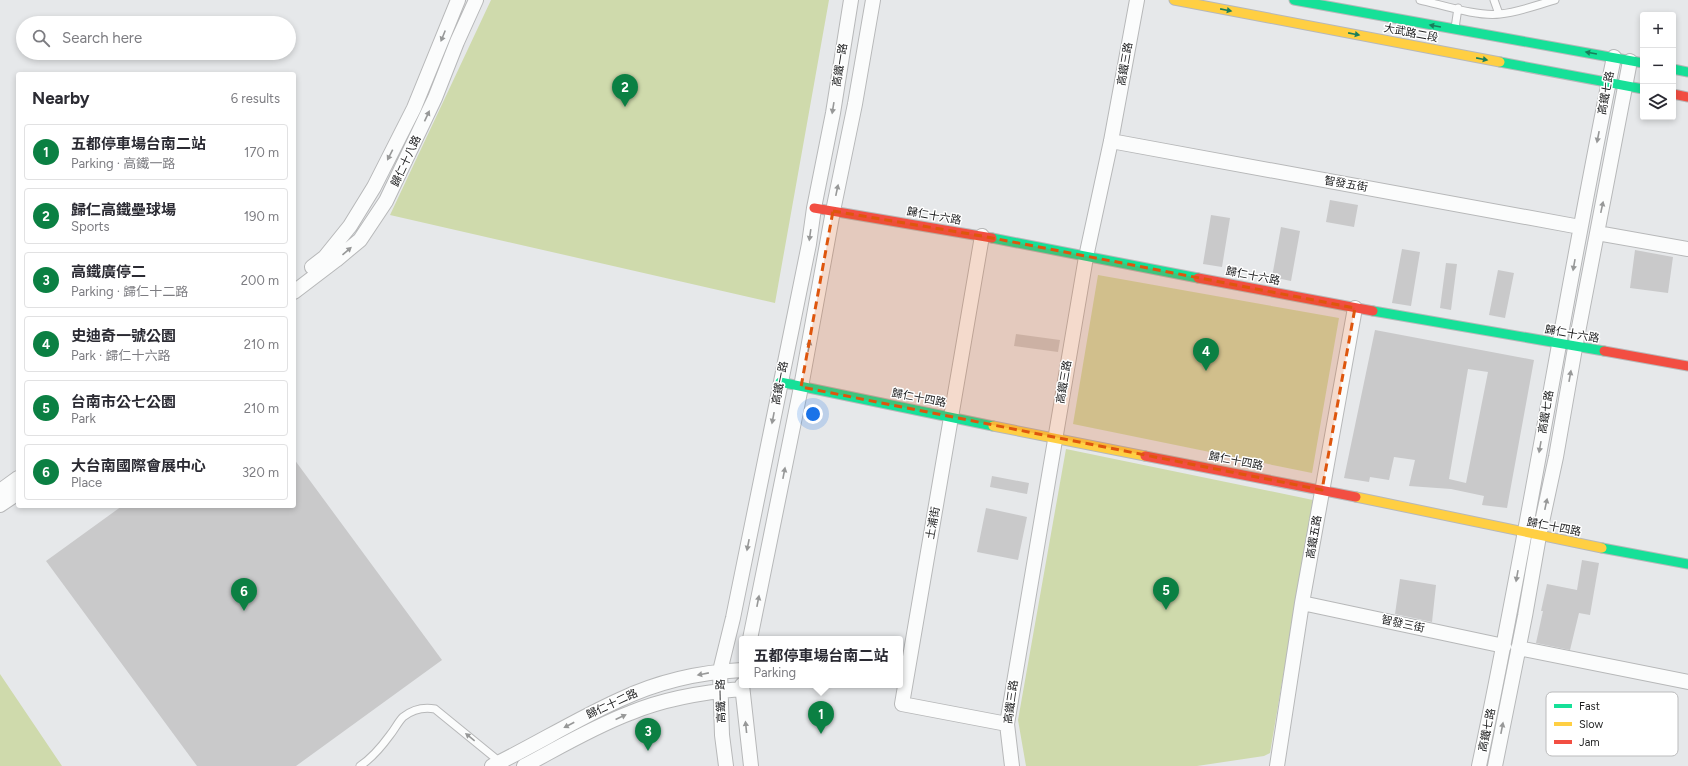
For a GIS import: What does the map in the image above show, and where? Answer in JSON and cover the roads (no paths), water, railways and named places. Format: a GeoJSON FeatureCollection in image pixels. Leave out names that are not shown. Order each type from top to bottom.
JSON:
{"type":"FeatureCollection","features":[{"type":"Feature","properties":{"kind":"street","name":"歸仁十八路"},"geometry":{"type":"LineString","coordinates":[[296,279],[325,257],[350,226],[374,187],[414,108],[458,0]]}},
{"type":"Feature","properties":{"kind":"street","name":"歸仁十八路"},"geometry":{"type":"LineString","coordinates":[[296,290],[360,240],[386,201],[435,98],[457,42],[476,0]]}},
{"type":"Feature","properties":{"kind":"street","name":"高鐵一路"},"geometry":{"type":"LineString","coordinates":[[726,766],[722,735],[720,671],[733,618],[809,244],[814,208],[833,112],[851,0]]}},
{"type":"Feature","properties":{"kind":"street","name":"高鐵一路"},"geometry":{"type":"LineString","coordinates":[[751,636],[801,387],[833,211],[855,104],[873,0]]}},
{"type":"Feature","properties":{"kind":"street","name":"高鐵三路"},"geometry":{"type":"LineString","coordinates":[[1012,766],[1007,724],[1086,257],[1111,141],[1137,0]]}},
{"type":"Feature","properties":{"kind":"street","name":"大武路二段"},"geometry":{"type":"LineString","coordinates":[[1174,0],[1640,88]]}},
{"type":"Feature","properties":{"kind":"street","name":"大武路二段"},"geometry":{"type":"LineString","coordinates":[[1294,0],[1637,62]]}},
{"type":"Feature","properties":{"kind":"street","name":"高鐵七路"},"geometry":{"type":"LineString","coordinates":[[1495,766],[1524,533],[1580,227],[1614,58]]}},
{"type":"Feature","properties":{"kind":"street","name":"高鐵七路"},"geometry":{"type":"LineString","coordinates":[[1479,766],[1511,647],[1525,616],[1625,85],[1637,62]]}},
{"type":"Feature","properties":{"kind":"street"},"geometry":{"type":"LineString","coordinates":[[1676,70],[1688,72]]}},
{"type":"Feature","properties":{"kind":"street"},"geometry":{"type":"LineString","coordinates":[[1676,95],[1688,97]]}},
{"type":"Feature","properties":{"kind":"street","name":"智發五街"},"geometry":{"type":"LineString","coordinates":[[1111,141],[1580,227]]}},
{"type":"Feature","properties":{"kind":"street","name":"歸仁十六路"},"geometry":{"type":"LineString","coordinates":[[814,208],[982,236],[1355,308],[1575,348],[1688,366]]}},
{"type":"Feature","properties":{"kind":"street"},"geometry":{"type":"LineString","coordinates":[[1597,232],[1688,249]]}},
{"type":"Feature","properties":{"kind":"street","name":"土浦街"},"geometry":{"type":"LineString","coordinates":[[982,236],[902,704],[1007,724]]}},
{"type":"Feature","properties":{"kind":"street","name":"高鐵五路"},"geometry":{"type":"LineString","coordinates":[[1277,766],[1302,603],[1355,308]]}},
{"type":"Feature","properties":{"kind":"street","name":"歸仁十四路"},"geometry":{"type":"LineString","coordinates":[[780,382],[951,416],[1055,439],[1322,490],[1524,533],[1688,564]]}},
{"type":"Feature","properties":{"kind":"street"},"geometry":{"type":"LineString","coordinates":[[0,491],[16,479]]}},
{"type":"Feature","properties":{"kind":"street"},"geometry":{"type":"LineString","coordinates":[[0,505],[16,494]]}},
{"type":"Feature","properties":{"kind":"street","name":"智發三街"},"geometry":{"type":"LineString","coordinates":[[1302,603],[1511,647],[1688,682]]}},
{"type":"Feature","properties":{"kind":"street","name":"歸仁十二路"},"geometry":{"type":"LineString","coordinates":[[496,764],[620,699],[652,687],[680,679],[720,671],[739,670]]}},
{"type":"Feature","properties":{"kind":"street","name":"歸仁十二路"},"geometry":{"type":"LineString","coordinates":[[524,766],[629,713],[686,696],[739,687]]}},
{"type":"Feature","properties":{"kind":"street","name":"高鐵一路"},"geometry":{"type":"LineString","coordinates":[[742,688],[751,766]]}},
{"type":"Feature","properties":{"kind":"lane"},"geometry":{"type":"LineString","coordinates":[[1420,0],[1479,13],[1499,14],[1520,10],[1554,0]]}},
{"type":"Feature","properties":{"kind":"lane"},"geometry":{"type":"LineString","coordinates":[[1494,0],[1499,14]]}},
{"type":"Feature","properties":{"kind":"lane"},"geometry":{"type":"LineString","coordinates":[[1455,29],[1458,8]]}},
{"type":"Feature","properties":{"kind":"lane"},"geometry":{"type":"LineString","coordinates":[[360,766],[368,760],[385,741],[403,717],[420,708],[428,707],[435,709],[496,764]]}},
{"type":"Feature","properties":{"kind":"place","name":"歸仁高鐵壘球場"},"geometry":{"type":"Point","coordinates":[625,107]}},
{"type":"Feature","properties":{"kind":"place","name":"史迪奇一號公園"},"geometry":{"type":"Point","coordinates":[1206,371]}},
{"type":"Feature","properties":{"kind":"place","name":"台南市公七公園"},"geometry":{"type":"Point","coordinates":[1166,610]}},
{"type":"Feature","properties":{"kind":"place","name":"大台南國際會展中心"},"geometry":{"type":"Point","coordinates":[244,611]}},
{"type":"Feature","properties":{"kind":"place","name":"五都停車場台南二站"},"geometry":{"type":"Point","coordinates":[821,734]}},
{"type":"Feature","properties":{"kind":"place","name":"高鐵廣停二"},"geometry":{"type":"Point","coordinates":[648,751]}}]}
